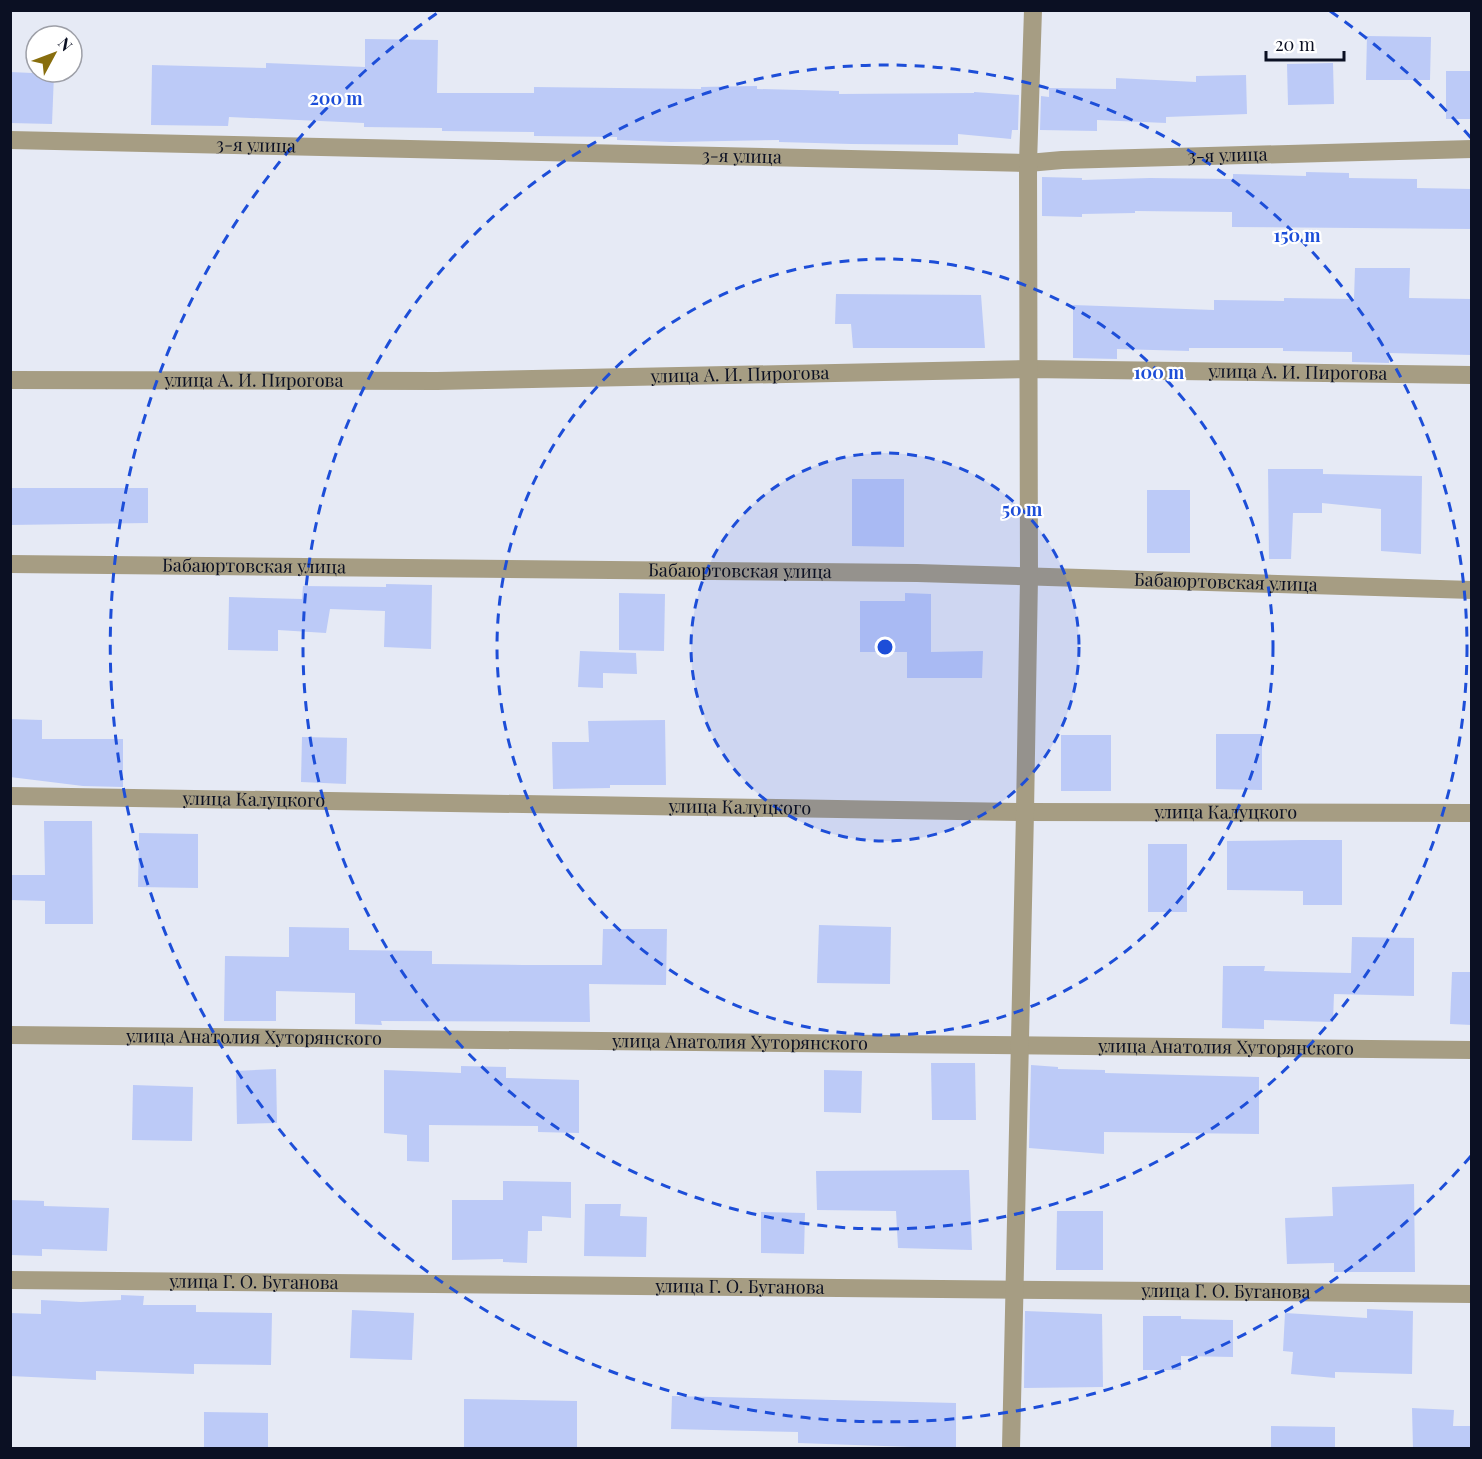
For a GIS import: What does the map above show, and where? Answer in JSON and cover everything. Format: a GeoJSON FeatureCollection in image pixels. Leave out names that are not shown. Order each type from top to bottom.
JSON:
{"type":"FeatureCollection","features":[{"type":"Feature","properties":{"kind":"street"},"geometry":{"type":"LineString","coordinates":[[1011,1449],[1029,577],[1028,163],[1033,10]]}},
{"type":"Feature","properties":{"kind":"street","name":"3-я улица"},"geometry":{"type":"LineString","coordinates":[[10,140],[1028,163],[1062,160],[1472,149]]}},
{"type":"Feature","properties":{"kind":"street","name":"улица А. И. Пирогова"},"geometry":{"type":"LineString","coordinates":[[10,380],[437,381],[1029,369],[1472,375]]}},
{"type":"Feature","properties":{"kind":"street","name":"Бабаюртовская улица"},"geometry":{"type":"LineString","coordinates":[[10,564],[917,573],[1472,590]]}},
{"type":"Feature","properties":{"kind":"street","name":"улица Калуцкого"},"geometry":{"type":"LineString","coordinates":[[10,796],[1025,813],[1472,813]]}},
{"type":"Feature","properties":{"kind":"street","name":"улица Анатолия Хуторянского"},"geometry":{"type":"LineString","coordinates":[[10,1035],[1472,1050]]}},
{"type":"Feature","properties":{"kind":"street","name":"улица Г. О. Буганова"},"geometry":{"type":"LineString","coordinates":[[10,1280],[1472,1294]]}},
{"type":"Feature","properties":{"kind":"building"},"geometry":{"type":"Polygon","coordinates":[[[1367,36],[1431,37],[1430,80],[1366,80],[1367,36]]]}},
{"type":"Feature","properties":{"kind":"building"},"geometry":{"type":"Polygon","coordinates":[[[365,39],[438,40],[437,93],[534,93],[534,87],[701,89],[701,87],[757,86],[757,89],[839,91],[839,94],[974,92],[1019,95],[1018,130],[1012,130],[1011,139],[958,134],[958,145],[779,142],[779,140],[671,142],[617,140],[617,137],[534,136],[534,132],[442,131],[442,128],[364,127],[364,123],[229,117],[228,126],[151,125],[152,65],[266,68],[266,63],[365,67],[365,39]]]}},
{"type":"Feature","properties":{"kind":"building"},"geometry":{"type":"Polygon","coordinates":[[[1333,63],[1334,104],[1288,105],[1287,64],[1333,63]]]}},
{"type":"Feature","properties":{"kind":"building"},"geometry":{"type":"Polygon","coordinates":[[[1446,71],[1472,71],[1472,119],[1446,119],[1446,71]]]}},
{"type":"Feature","properties":{"kind":"building"},"geometry":{"type":"Polygon","coordinates":[[[10,72],[24,73],[24,84],[54,84],[52,124],[10,123],[10,72]]]}},
{"type":"Feature","properties":{"kind":"building"},"geometry":{"type":"Polygon","coordinates":[[[1246,75],[1247,114],[1166,117],[1166,123],[1097,120],[1097,131],[1040,130],[1041,96],[1049,97],[1049,88],[1116,89],[1116,78],[1196,82],[1196,76],[1246,75]]]}},
{"type":"Feature","properties":{"kind":"building"},"geometry":{"type":"Polygon","coordinates":[[[1306,172],[1349,173],[1349,178],[1417,179],[1417,188],[1472,189],[1472,229],[1232,227],[1232,212],[1135,211],[1135,213],[1082,214],[1082,217],[1042,216],[1042,177],[1082,178],[1082,180],[1233,179],[1233,174],[1306,176],[1306,172]]]}},
{"type":"Feature","properties":{"kind":"building"},"geometry":{"type":"Polygon","coordinates":[[[1355,268],[1410,268],[1409,298],[1472,299],[1472,355],[1389,353],[1389,363],[1352,362],[1352,352],[1283,351],[1283,348],[1189,348],[1189,351],[1117,349],[1117,359],[1073,358],[1073,305],[1214,310],[1214,300],[1354,299],[1355,268]]]}},
{"type":"Feature","properties":{"kind":"building"},"geometry":{"type":"Polygon","coordinates":[[[836,294],[981,295],[985,348],[853,348],[851,324],[835,324],[836,294]]]}},
{"type":"Feature","properties":{"kind":"building"},"geometry":{"type":"Polygon","coordinates":[[[1268,469],[1323,469],[1323,474],[1422,476],[1421,554],[1381,551],[1381,509],[1322,503],[1322,513],[1293,513],[1291,559],[1269,559],[1268,469]]]}},
{"type":"Feature","properties":{"kind":"building"},"geometry":{"type":"Polygon","coordinates":[[[852,479],[904,479],[904,547],[852,546],[852,479]]]}},
{"type":"Feature","properties":{"kind":"building"},"geometry":{"type":"Polygon","coordinates":[[[10,488],[148,488],[148,523],[10,525],[10,488]]]}},
{"type":"Feature","properties":{"kind":"building"},"geometry":{"type":"Polygon","coordinates":[[[1147,490],[1190,490],[1190,553],[1147,553],[1147,490]]]}},
{"type":"Feature","properties":{"kind":"building"},"geometry":{"type":"Polygon","coordinates":[[[386,584],[432,585],[431,649],[384,647],[385,611],[330,609],[326,633],[278,630],[278,651],[228,650],[229,597],[302,599],[303,586],[386,587],[386,584]]]}},
{"type":"Feature","properties":{"kind":"building"},"geometry":{"type":"Polygon","coordinates":[[[619,593],[665,594],[664,651],[619,650],[619,593]]]}},
{"type":"Feature","properties":{"kind":"building"},"geometry":{"type":"Polygon","coordinates":[[[905,593],[931,594],[931,652],[983,651],[982,678],[907,678],[907,652],[860,652],[860,601],[905,601],[905,593]]]}},
{"type":"Feature","properties":{"kind":"building"},"geometry":{"type":"Polygon","coordinates":[[[580,651],[636,653],[637,674],[603,673],[603,688],[578,687],[580,651]]]}},
{"type":"Feature","properties":{"kind":"building"},"geometry":{"type":"Polygon","coordinates":[[[10,719],[42,720],[42,739],[123,739],[123,787],[83,786],[10,777],[10,719]]]}},
{"type":"Feature","properties":{"kind":"building"},"geometry":{"type":"Polygon","coordinates":[[[665,720],[666,785],[610,785],[610,788],[553,789],[552,742],[589,742],[588,721],[665,720]]]}},
{"type":"Feature","properties":{"kind":"building"},"geometry":{"type":"Polygon","coordinates":[[[1216,734],[1262,734],[1262,790],[1216,789],[1216,734]]]}},
{"type":"Feature","properties":{"kind":"building"},"geometry":{"type":"Polygon","coordinates":[[[1061,735],[1111,735],[1111,791],[1061,791],[1061,735]]]}},
{"type":"Feature","properties":{"kind":"building"},"geometry":{"type":"Polygon","coordinates":[[[302,737],[347,738],[346,784],[301,782],[302,737]]]}},
{"type":"Feature","properties":{"kind":"building"},"geometry":{"type":"Polygon","coordinates":[[[44,821],[92,821],[93,924],[45,924],[45,901],[10,900],[10,875],[45,875],[44,821]]]}},
{"type":"Feature","properties":{"kind":"building"},"geometry":{"type":"Polygon","coordinates":[[[139,833],[198,834],[198,888],[138,887],[139,833]]]}},
{"type":"Feature","properties":{"kind":"building"},"geometry":{"type":"Polygon","coordinates":[[[1342,840],[1342,905],[1303,905],[1303,891],[1227,890],[1227,841],[1342,840]]]}},
{"type":"Feature","properties":{"kind":"building"},"geometry":{"type":"Polygon","coordinates":[[[1148,844],[1187,844],[1187,912],[1148,912],[1148,844]]]}},
{"type":"Feature","properties":{"kind":"building"},"geometry":{"type":"Polygon","coordinates":[[[819,925],[891,927],[890,984],[817,983],[819,925]]]}},
{"type":"Feature","properties":{"kind":"building"},"geometry":{"type":"Polygon","coordinates":[[[289,927],[349,928],[349,950],[432,951],[432,964],[523,965],[602,965],[603,929],[667,929],[666,985],[589,984],[590,1022],[381,1021],[382,1025],[355,1024],[355,993],[276,991],[276,1021],[224,1021],[225,956],[289,957],[289,927]]]}},
{"type":"Feature","properties":{"kind":"building"},"geometry":{"type":"Polygon","coordinates":[[[1352,937],[1414,938],[1414,996],[1334,994],[1333,1022],[1264,1020],[1264,1029],[1222,1028],[1223,966],[1265,966],[1264,971],[1351,973],[1352,937]]]}},
{"type":"Feature","properties":{"kind":"building"},"geometry":{"type":"Polygon","coordinates":[[[1452,972],[1472,972],[1472,1025],[1450,1024],[1452,972]]]}},
{"type":"Feature","properties":{"kind":"building"},"geometry":{"type":"Polygon","coordinates":[[[931,1063],[975,1063],[976,1120],[932,1120],[931,1063]]]}},
{"type":"Feature","properties":{"kind":"building"},"geometry":{"type":"Polygon","coordinates":[[[1031,1065],[1058,1067],[1058,1069],[1105,1070],[1105,1073],[1259,1077],[1259,1134],[1104,1132],[1104,1154],[1029,1148],[1031,1065]]]}},
{"type":"Feature","properties":{"kind":"building"},"geometry":{"type":"Polygon","coordinates":[[[461,1066],[506,1067],[506,1078],[579,1080],[579,1133],[538,1132],[538,1126],[429,1125],[429,1162],[407,1161],[407,1135],[384,1133],[384,1070],[461,1073],[461,1066]]]}},
{"type":"Feature","properties":{"kind":"building"},"geometry":{"type":"Polygon","coordinates":[[[276,1069],[277,1123],[237,1124],[236,1071],[276,1069]]]}},
{"type":"Feature","properties":{"kind":"building"},"geometry":{"type":"Polygon","coordinates":[[[824,1070],[862,1071],[861,1113],[824,1112],[824,1070]]]}},
{"type":"Feature","properties":{"kind":"building"},"geometry":{"type":"Polygon","coordinates":[[[133,1085],[193,1087],[192,1141],[132,1140],[133,1085]]]}},
{"type":"Feature","properties":{"kind":"building"},"geometry":{"type":"Polygon","coordinates":[[[969,1170],[972,1250],[898,1248],[896,1211],[817,1210],[816,1171],[969,1170]]]}},
{"type":"Feature","properties":{"kind":"building"},"geometry":{"type":"Polygon","coordinates":[[[503,1181],[571,1182],[571,1218],[542,1216],[542,1231],[528,1231],[527,1263],[503,1262],[503,1259],[452,1260],[452,1200],[503,1200],[503,1181]]]}},
{"type":"Feature","properties":{"kind":"building"},"geometry":{"type":"Polygon","coordinates":[[[1414,1184],[1415,1272],[1334,1272],[1334,1263],[1287,1264],[1285,1218],[1333,1216],[1332,1187],[1414,1184]]]}},
{"type":"Feature","properties":{"kind":"building"},"geometry":{"type":"Polygon","coordinates":[[[10,1200],[44,1201],[44,1206],[109,1208],[107,1251],[42,1249],[42,1256],[10,1255],[10,1200]]]}},
{"type":"Feature","properties":{"kind":"building"},"geometry":{"type":"Polygon","coordinates":[[[585,1204],[621,1204],[620,1216],[647,1217],[646,1257],[584,1256],[585,1204]]]}},
{"type":"Feature","properties":{"kind":"building"},"geometry":{"type":"Polygon","coordinates":[[[1057,1211],[1103,1211],[1103,1270],[1056,1270],[1057,1211]]]}},
{"type":"Feature","properties":{"kind":"building"},"geometry":{"type":"Polygon","coordinates":[[[761,1212],[805,1213],[804,1254],[761,1253],[761,1212]]]}},
{"type":"Feature","properties":{"kind":"building"},"geometry":{"type":"Polygon","coordinates":[[[121,1295],[144,1296],[143,1305],[196,1305],[196,1312],[272,1313],[271,1365],[194,1364],[194,1374],[96,1371],[96,1380],[10,1376],[10,1313],[41,1314],[41,1300],[81,1302],[121,1300],[121,1295]]]}},
{"type":"Feature","properties":{"kind":"building"},"geometry":{"type":"Polygon","coordinates":[[[1367,1309],[1413,1311],[1412,1374],[1335,1372],[1335,1378],[1291,1374],[1293,1352],[1283,1351],[1285,1313],[1367,1318],[1367,1309]]]}},
{"type":"Feature","properties":{"kind":"building"},"geometry":{"type":"Polygon","coordinates":[[[352,1310],[414,1313],[412,1360],[350,1358],[352,1310]]]}},
{"type":"Feature","properties":{"kind":"building"},"geometry":{"type":"Polygon","coordinates":[[[1025,1311],[1102,1314],[1103,1387],[1024,1388],[1025,1311]]]}},
{"type":"Feature","properties":{"kind":"building"},"geometry":{"type":"Polygon","coordinates":[[[1143,1316],[1233,1320],[1233,1357],[1181,1356],[1181,1370],[1143,1370],[1143,1316]]]}},
{"type":"Feature","properties":{"kind":"building"},"geometry":{"type":"Polygon","coordinates":[[[672,1396],[956,1403],[956,1449],[798,1443],[798,1432],[671,1429],[672,1396]]]}},
{"type":"Feature","properties":{"kind":"building"},"geometry":{"type":"Polygon","coordinates":[[[464,1399],[577,1401],[577,1449],[464,1449],[464,1399]]]}},
{"type":"Feature","properties":{"kind":"building"},"geometry":{"type":"Polygon","coordinates":[[[1412,1408],[1454,1410],[1453,1426],[1472,1426],[1472,1449],[1413,1449],[1412,1408]]]}},
{"type":"Feature","properties":{"kind":"building"},"geometry":{"type":"Polygon","coordinates":[[[204,1412],[268,1413],[268,1449],[204,1449],[204,1412]]]}},
{"type":"Feature","properties":{"kind":"building"},"geometry":{"type":"Polygon","coordinates":[[[1271,1426],[1335,1427],[1335,1449],[1271,1449],[1271,1426]]]}}]}
